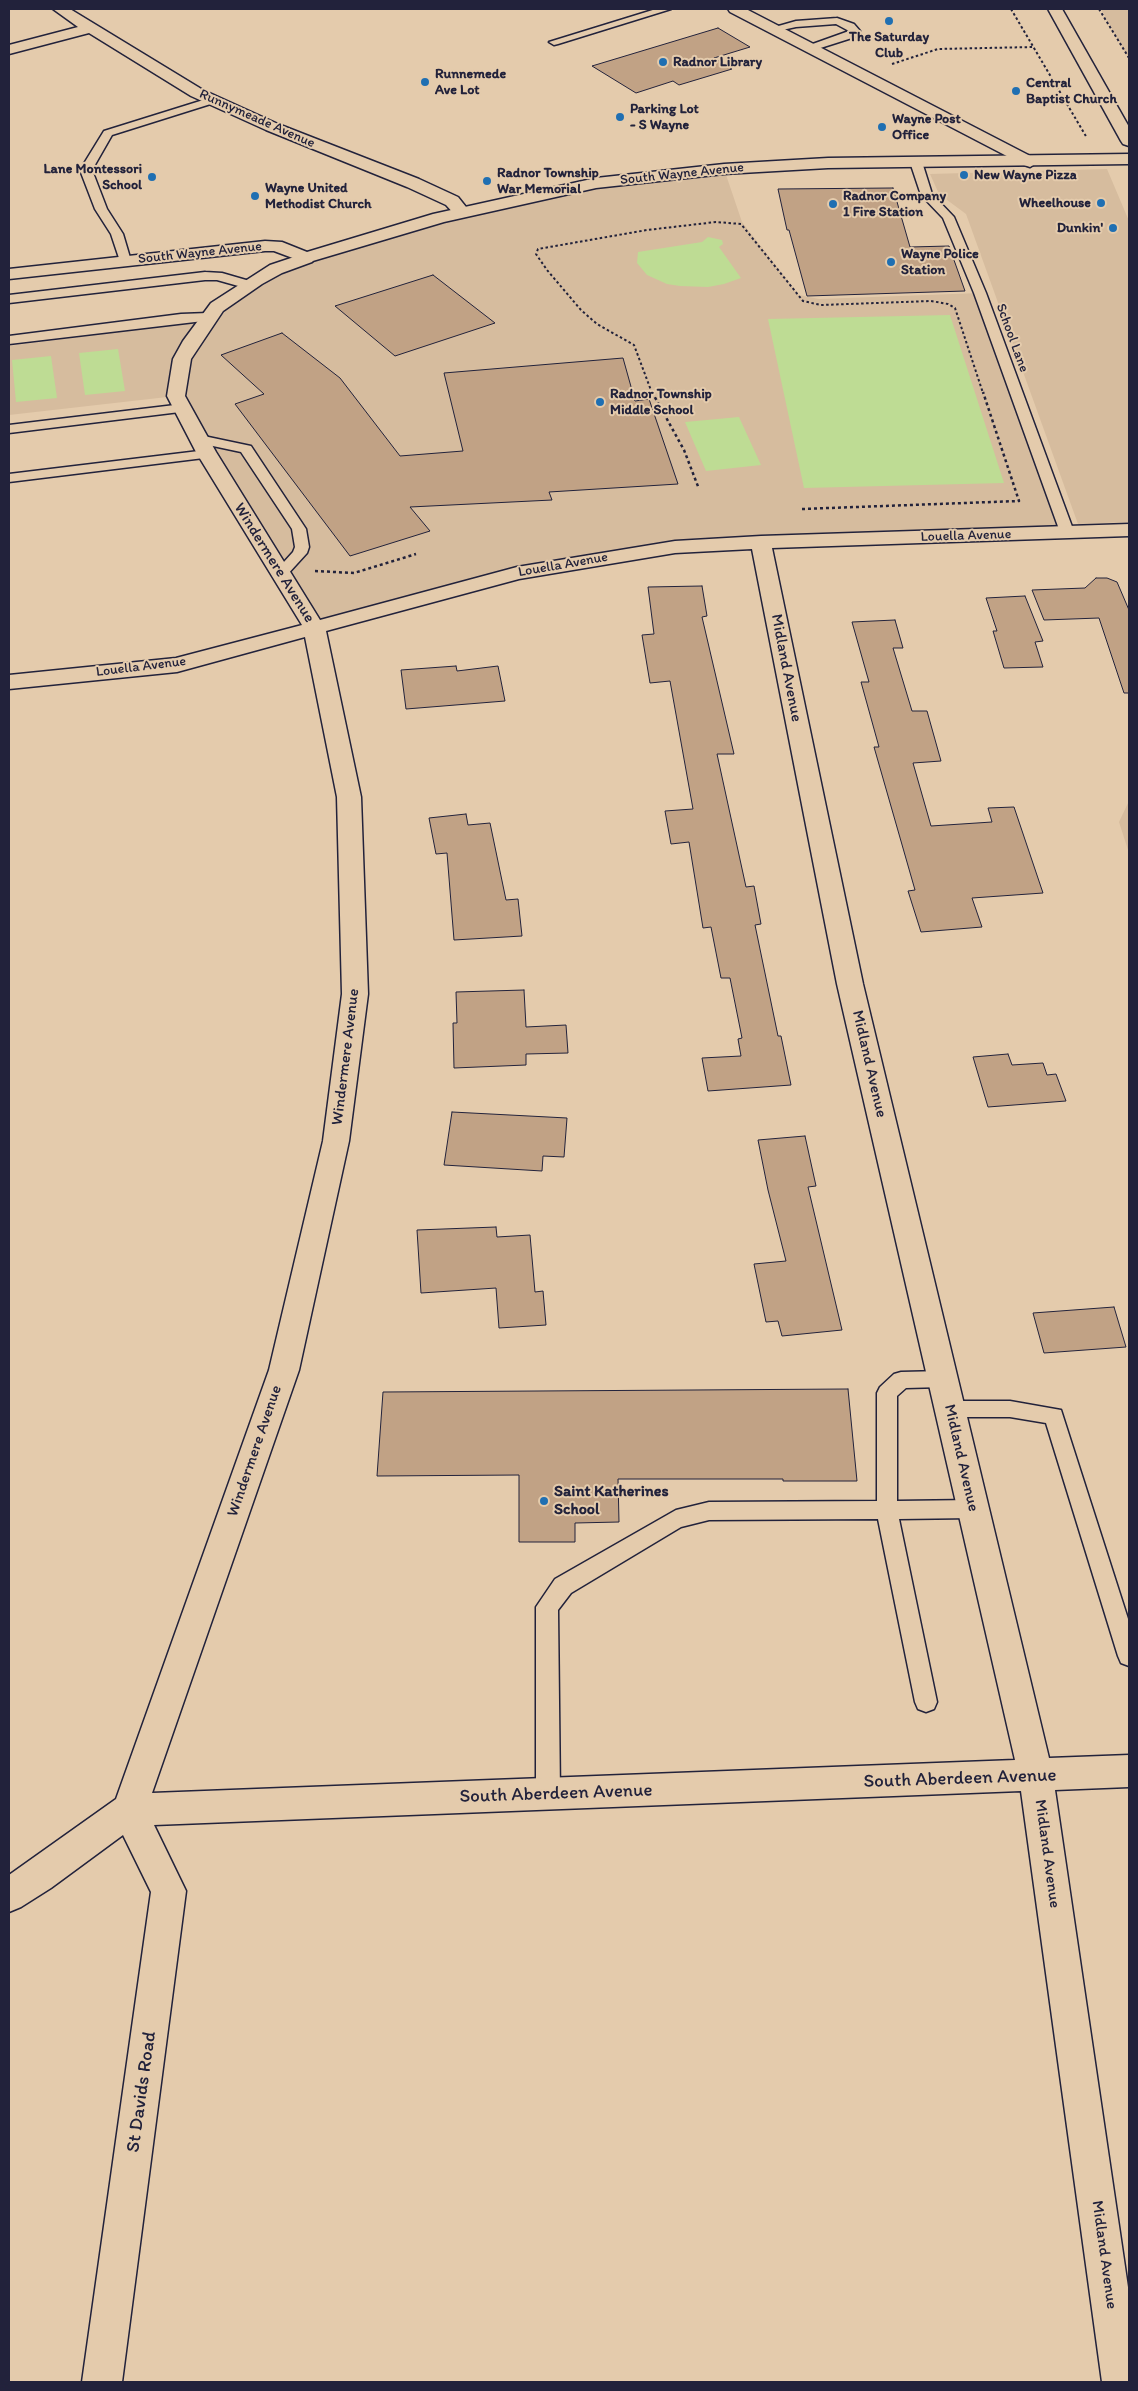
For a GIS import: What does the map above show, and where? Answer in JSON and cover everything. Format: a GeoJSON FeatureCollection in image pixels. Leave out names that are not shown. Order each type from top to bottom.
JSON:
{"type":"FeatureCollection","features":[{"type":"Feature","properties":{"kind":"main road","name":"Runnymeade Avenue"},"geometry":{"type":"LineString","coordinates":[[60,9],[197,93],[272,127],[413,183],[452,201],[462,212]]}},
{"type":"Feature","properties":{"kind":"main road"},"geometry":{"type":"LineString","coordinates":[[735,9],[1030,162]]}},
{"type":"Feature","properties":{"kind":"main road"},"geometry":{"type":"LineString","coordinates":[[1055,9],[1129,141]]}},
{"type":"Feature","properties":{"kind":"main road"},"geometry":{"type":"LineString","coordinates":[[9,50],[90,28]]}},
{"type":"Feature","properties":{"kind":"main road","name":"South Wayne Avenue"},"geometry":{"type":"LineString","coordinates":[[9,274],[265,246],[276,246],[306,258],[462,212],[596,184],[716,170],[828,163],[1030,162],[1129,159]]}},
{"type":"Feature","properties":{"kind":"main road","name":"Windermere Avenue"},"geometry":{"type":"LineString","coordinates":[[128,1810],[284,1370],[336,1142],[355,994],[349,797],[314,626],[203,447],[176,396],[182,359],[208,317],[217,307],[276,269],[306,258]]}},
{"type":"Feature","properties":{"kind":"main road","name":"Louella Avenue"},"geometry":{"type":"LineString","coordinates":[[9,682],[177,665],[314,626],[525,572],[675,547],[761,542],[1129,530]]}},
{"type":"Feature","properties":{"kind":"main road","name":"Midland Avenue"},"geometry":{"type":"LineString","coordinates":[[761,542],[850,984],[1036,1776],[1122,2382]]}},
{"type":"Feature","properties":{"kind":"main road","name":"South Aberdeen Avenue"},"geometry":{"type":"LineString","coordinates":[[128,1810],[1129,1771]]}},
{"type":"Feature","properties":{"kind":"main road"},"geometry":{"type":"LineString","coordinates":[[9,1895],[39,1876],[128,1810]]}},
{"type":"Feature","properties":{"kind":"main road","name":"St Davids Road"},"geometry":{"type":"LineString","coordinates":[[102,2382],[169,1891],[128,1810]]}},
{"type":"Feature","properties":{"kind":"lane"},"geometry":{"type":"LineString","coordinates":[[554,42],[666,9]]}},
{"type":"Feature","properties":{"kind":"lane"},"geometry":{"type":"LineString","coordinates":[[767,26],[816,12]]}},
{"type":"Feature","properties":{"kind":"lane"},"geometry":{"type":"LineString","coordinates":[[767,26],[837,21],[850,26],[855,31],[851,35],[811,48]]}},
{"type":"Feature","properties":{"kind":"lane"},"geometry":{"type":"LineString","coordinates":[[124,261],[117,234],[101,209],[86,170],[108,133],[213,100]]}},
{"type":"Feature","properties":{"kind":"lane","name":"School Lane"},"geometry":{"type":"LineString","coordinates":[[916,162],[927,194],[948,217],[980,293],[1068,532]]}},
{"type":"Feature","properties":{"kind":"lane"},"geometry":{"type":"LineString","coordinates":[[9,299],[205,276],[218,276],[249,285]]}},
{"type":"Feature","properties":{"kind":"lane"},"geometry":{"type":"LineString","coordinates":[[9,340],[181,318],[208,317]]}},
{"type":"Feature","properties":{"kind":"lane"},"geometry":{"type":"LineString","coordinates":[[9,429],[183,408]]}},
{"type":"Feature","properties":{"kind":"lane"},"geometry":{"type":"LineString","coordinates":[[9,478],[203,447],[246,450],[299,529],[302,538],[300,553],[282,573]]}},
{"type":"Feature","properties":{"kind":"lane"},"geometry":{"type":"LineString","coordinates":[[926,1702],[887,1510],[887,1392],[901,1380],[942,1379]]}},
{"type":"Feature","properties":{"kind":"lane"},"geometry":{"type":"LineString","coordinates":[[950,1409],[1010,1409],[1054,1416],[1129,1656]]}},
{"type":"Feature","properties":{"kind":"lane"},"geometry":{"type":"LineString","coordinates":[[548,1795],[547,1607],[563,1586],[676,1519],[700,1513],[973,1510]]}},
{"type":"Feature","properties":{"kind":"path"},"geometry":{"type":"LineString","coordinates":[[1011,9],[1100,160]]}},
{"type":"Feature","properties":{"kind":"path"},"geometry":{"type":"LineString","coordinates":[[1099,9],[1129,58]]}},
{"type":"Feature","properties":{"kind":"path"},"geometry":{"type":"LineString","coordinates":[[892,64],[938,49],[1034,47]]}},
{"type":"Feature","properties":{"kind":"path"},"geometry":{"type":"LineString","coordinates":[[723,216],[726,221]]}},
{"type":"Feature","properties":{"kind":"path"},"geometry":{"type":"LineString","coordinates":[[699,489],[684,450],[652,392],[634,345],[597,324],[581,310],[547,270],[536,252],[542,248],[647,230],[726,221],[741,224],[803,301],[821,304],[931,301],[940,302],[955,308],[1019,501],[802,509]]}},
{"type":"Feature","properties":{"kind":"path"},"geometry":{"type":"LineString","coordinates":[[311,570],[354,573],[416,554]]}},
{"type":"Feature","properties":{"kind":"shaded area"},"geometry":{"type":"Polygon","coordinates":[[[1101,9],[1129,9],[1129,59],[1101,9]]]}},
{"type":"Feature","properties":{"kind":"shaded area","name":"Radnor Township Middle School"},"geometry":{"type":"Polygon","coordinates":[[[724,169],[742,222],[799,295],[819,299],[980,293],[1067,532],[761,542],[589,560],[314,627],[176,396],[9,415],[9,346],[205,321],[276,269],[546,193],[724,169]]]}},
{"type":"Feature","properties":{"kind":"shaded area"},"geometry":{"type":"Polygon","coordinates":[[[1107,169],[1129,221],[1129,522],[1078,524],[966,214],[939,194],[930,174],[1107,169]]]}},
{"type":"Feature","properties":{"kind":"shaded area"},"geometry":{"type":"Polygon","coordinates":[[[1129,801],[1129,853],[1119,822],[1129,801]]]}},
{"type":"Feature","properties":{"kind":"green space"},"geometry":{"type":"Polygon","coordinates":[[[708,237],[722,240],[723,244],[719,247],[741,278],[708,287],[680,286],[667,284],[647,275],[637,263],[638,252],[702,242],[708,237]]]}},
{"type":"Feature","properties":{"kind":"green space"},"geometry":{"type":"Polygon","coordinates":[[[950,315],[1004,483],[804,488],[768,319],[950,315]]]}},
{"type":"Feature","properties":{"kind":"green space"},"geometry":{"type":"Polygon","coordinates":[[[118,349],[125,391],[85,395],[79,353],[118,349]]]}},
{"type":"Feature","properties":{"kind":"green space"},"geometry":{"type":"Polygon","coordinates":[[[51,356],[57,398],[16,402],[12,360],[51,356]]]}},
{"type":"Feature","properties":{"kind":"green space"},"geometry":{"type":"Polygon","coordinates":[[[739,417],[761,465],[706,471],[685,422],[739,417]]]}},
{"type":"Feature","properties":{"kind":"building","name":"Radnor Library"},"geometry":{"type":"Polygon","coordinates":[[[718,28],[750,47],[714,58],[732,69],[679,85],[673,81],[636,93],[592,66],[718,28]]]}},
{"type":"Feature","properties":{"kind":"building"},"geometry":{"type":"Polygon","coordinates":[[[893,188],[910,247],[949,246],[965,291],[807,296],[789,230],[787,230],[778,189],[893,188]]]}},
{"type":"Feature","properties":{"kind":"building"},"geometry":{"type":"Polygon","coordinates":[[[433,275],[495,323],[395,356],[335,306],[433,275]]]}},
{"type":"Feature","properties":{"kind":"building"},"geometry":{"type":"Polygon","coordinates":[[[282,333],[340,378],[400,456],[463,451],[444,373],[623,358],[635,401],[649,399],[678,484],[549,492],[552,500],[410,507],[430,531],[350,556],[235,404],[264,394],[221,355],[282,333]]]}},
{"type":"Feature","properties":{"kind":"building"},"geometry":{"type":"Polygon","coordinates":[[[1096,578],[1107,578],[1117,582],[1129,610],[1129,693],[1124,693],[1099,618],[1044,620],[1032,590],[1085,588],[1096,578]]]}},
{"type":"Feature","properties":{"kind":"building"},"geometry":{"type":"Polygon","coordinates":[[[702,586],[707,616],[702,617],[734,754],[717,754],[746,887],[754,886],[761,924],[755,925],[778,1036],[781,1036],[791,1085],[708,1091],[702,1058],[741,1056],[738,1039],[742,1038],[730,978],[721,978],[711,927],[703,928],[689,842],[671,844],[665,811],[693,809],[670,681],[650,683],[642,635],[654,634],[648,587],[702,586]]]}},
{"type":"Feature","properties":{"kind":"building"},"geometry":{"type":"Polygon","coordinates":[[[1025,596],[1043,641],[1035,642],[1043,667],[1004,668],[993,631],[997,631],[986,598],[1025,596]]]}},
{"type":"Feature","properties":{"kind":"building"},"geometry":{"type":"Polygon","coordinates":[[[895,620],[903,648],[893,648],[912,711],[927,711],[941,761],[913,763],[931,826],[992,822],[988,808],[1014,807],[1043,893],[972,898],[982,927],[921,932],[908,891],[915,890],[874,747],[879,747],[861,682],[869,682],[852,622],[895,620]]]}},
{"type":"Feature","properties":{"kind":"building"},"geometry":{"type":"Polygon","coordinates":[[[456,666],[457,671],[498,666],[505,701],[406,709],[401,670],[456,666]]]}},
{"type":"Feature","properties":{"kind":"building"},"geometry":{"type":"Polygon","coordinates":[[[466,814],[468,825],[490,823],[506,900],[518,899],[522,936],[454,940],[447,853],[436,854],[429,818],[466,814]]]}},
{"type":"Feature","properties":{"kind":"building"},"geometry":{"type":"Polygon","coordinates":[[[524,990],[526,1027],[566,1025],[568,1053],[526,1054],[526,1065],[454,1068],[453,1023],[457,1023],[456,992],[524,990]]]}},
{"type":"Feature","properties":{"kind":"building"},"geometry":{"type":"Polygon","coordinates":[[[1008,1054],[1012,1065],[1043,1063],[1047,1075],[1056,1074],[1066,1101],[988,1107],[973,1057],[1008,1054]]]}},
{"type":"Feature","properties":{"kind":"building"},"geometry":{"type":"Polygon","coordinates":[[[452,1112],[567,1118],[564,1157],[543,1156],[542,1171],[444,1165],[452,1112]]]}},
{"type":"Feature","properties":{"kind":"building"},"geometry":{"type":"Polygon","coordinates":[[[805,1136],[816,1186],[808,1187],[842,1330],[782,1336],[778,1321],[766,1322],[754,1264],[786,1261],[768,1190],[758,1140],[805,1136]]]}},
{"type":"Feature","properties":{"kind":"building"},"geometry":{"type":"Polygon","coordinates":[[[496,1227],[497,1237],[530,1235],[535,1292],[543,1291],[546,1325],[499,1328],[496,1288],[421,1293],[417,1230],[496,1227]]]}},
{"type":"Feature","properties":{"kind":"building"},"geometry":{"type":"Polygon","coordinates":[[[1114,1307],[1126,1347],[1044,1353],[1033,1313],[1114,1307]]]}},
{"type":"Feature","properties":{"kind":"building"},"geometry":{"type":"Polygon","coordinates":[[[848,1389],[857,1481],[618,1479],[619,1522],[575,1523],[575,1542],[519,1542],[519,1475],[377,1476],[383,1392],[848,1389]]]}},
{"type":"Feature","properties":{"kind":"place","name":"The Saturday Club"},"geometry":{"type":"Point","coordinates":[889,21]}},
{"type":"Feature","properties":{"kind":"place","name":"Radnor Library"},"geometry":{"type":"Point","coordinates":[663,62]}},
{"type":"Feature","properties":{"kind":"place","name":"Runnemede Ave Lot"},"geometry":{"type":"Point","coordinates":[425,82]}},
{"type":"Feature","properties":{"kind":"place","name":"Central Baptist Church"},"geometry":{"type":"Point","coordinates":[1016,91]}},
{"type":"Feature","properties":{"kind":"place","name":"Parking Lot - S Wayne"},"geometry":{"type":"Point","coordinates":[620,117]}},
{"type":"Feature","properties":{"kind":"place","name":"Wayne Post Office"},"geometry":{"type":"Point","coordinates":[882,127]}},
{"type":"Feature","properties":{"kind":"place","name":"New Wayne Pizza"},"geometry":{"type":"Point","coordinates":[964,175]}},
{"type":"Feature","properties":{"kind":"place","name":"Lane Montessori School"},"geometry":{"type":"Point","coordinates":[152,177]}},
{"type":"Feature","properties":{"kind":"place","name":"Radnor Township War Memorial"},"geometry":{"type":"Point","coordinates":[487,181]}},
{"type":"Feature","properties":{"kind":"place","name":"Wayne United Methodist Church"},"geometry":{"type":"Point","coordinates":[255,196]}},
{"type":"Feature","properties":{"kind":"place","name":"Wheelhouse"},"geometry":{"type":"Point","coordinates":[1101,203]}},
{"type":"Feature","properties":{"kind":"place","name":"Radnor Company 1 Fire Station"},"geometry":{"type":"Point","coordinates":[833,204]}},
{"type":"Feature","properties":{"kind":"place","name":"Dunkin'"},"geometry":{"type":"Point","coordinates":[1113,228]}},
{"type":"Feature","properties":{"kind":"place","name":"Wayne Police Station"},"geometry":{"type":"Point","coordinates":[891,262]}},
{"type":"Feature","properties":{"kind":"place","name":"Radnor Township Middle School"},"geometry":{"type":"Point","coordinates":[600,402]}},
{"type":"Feature","properties":{"kind":"place","name":"Saint Katherines School"},"geometry":{"type":"Point","coordinates":[544,1501]}}]}
